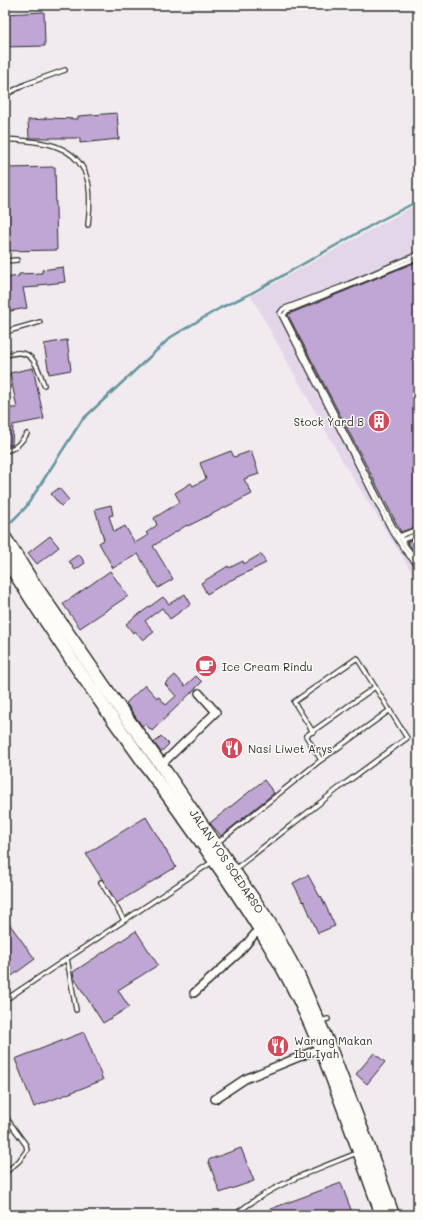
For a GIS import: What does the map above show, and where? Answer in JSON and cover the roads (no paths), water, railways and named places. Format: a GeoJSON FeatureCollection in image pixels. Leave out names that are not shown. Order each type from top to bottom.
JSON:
{"type":"FeatureCollection","features":[{"type":"Feature","properties":{"kind":"highway","name":"JALAN YOS SOEDARSO"},"geometry":{"type":"LineString","coordinates":[[5,538],[9,555],[42,616],[106,700],[161,765],[211,848],[229,874],[269,922],[323,1020],[339,1083],[364,1150],[393,1215]]}},
{"type":"Feature","properties":{"kind":"highway","name":"JALAN YOS SOEDARSO"},"geometry":{"type":"LineString","coordinates":[[9,555],[78,642],[106,700],[152,774],[211,848],[213,861],[229,874],[290,981],[339,1083]]}},
{"type":"Feature","properties":{"kind":"highway"},"geometry":{"type":"LineString","coordinates":[[152,774],[161,765]]}},
{"type":"Feature","properties":{"kind":"highway","name":"JALAN YOS SOEDARSO"},"geometry":{"type":"LineString","coordinates":[[364,1150],[382,1215]]}},
{"type":"Feature","properties":{"kind":"street"},"geometry":{"type":"LineString","coordinates":[[161,765],[216,712],[198,693]]}},
{"type":"Feature","properties":{"kind":"street"},"geometry":{"type":"LineString","coordinates":[[194,993],[238,954],[259,929]]}},
{"type":"Feature","properties":{"kind":"street"},"geometry":{"type":"LineString","coordinates":[[215,1099],[244,1079],[321,1048]]}},
{"type":"Feature","properties":{"kind":"lane"},"geometry":{"type":"LineString","coordinates":[[5,96],[26,84],[65,70]]}},
{"type":"Feature","properties":{"kind":"lane"},"geometry":{"type":"LineString","coordinates":[[5,139],[53,144],[65,150],[77,159],[86,176],[89,188],[88,225]]}},
{"type":"Feature","properties":{"kind":"lane"},"geometry":{"type":"LineString","coordinates":[[418,264],[417,257],[287,311],[284,315],[398,537],[418,566]]}},
{"type":"Feature","properties":{"kind":"lane"},"geometry":{"type":"LineString","coordinates":[[5,261],[17,260]]}},
{"type":"Feature","properties":{"kind":"lane"},"geometry":{"type":"LineString","coordinates":[[5,332],[40,322]]}},
{"type":"Feature","properties":{"kind":"lane"},"geometry":{"type":"LineString","coordinates":[[5,356],[20,353],[28,355],[33,359],[38,368],[44,385]]}},
{"type":"Feature","properties":{"kind":"lane"},"geometry":{"type":"LineString","coordinates":[[5,451],[17,446],[27,434]]}},
{"type":"Feature","properties":{"kind":"lane"},"geometry":{"type":"LineString","coordinates":[[398,537],[418,529]]}},
{"type":"Feature","properties":{"kind":"lane"},"geometry":{"type":"LineString","coordinates":[[402,540],[418,534]]}},
{"type":"Feature","properties":{"kind":"lane"},"geometry":{"type":"LineString","coordinates":[[398,537],[418,561]]}},
{"type":"Feature","properties":{"kind":"lane"},"geometry":{"type":"LineString","coordinates":[[229,874],[339,788],[407,738],[357,658],[294,702],[312,732]]}},
{"type":"Feature","properties":{"kind":"lane"},"geometry":{"type":"LineString","coordinates":[[321,760],[306,736],[375,687]]}},
{"type":"Feature","properties":{"kind":"lane"},"geometry":{"type":"LineString","coordinates":[[211,848],[321,760],[390,710]]}},
{"type":"Feature","properties":{"kind":"lane"},"geometry":{"type":"LineString","coordinates":[[5,1000],[213,861]]}},
{"type":"Feature","properties":{"kind":"lane"},"geometry":{"type":"LineString","coordinates":[[101,882],[124,920]]}},
{"type":"Feature","properties":{"kind":"lane"},"geometry":{"type":"LineString","coordinates":[[67,958],[76,1010]]}},
{"type":"Feature","properties":{"kind":"lane"},"geometry":{"type":"LineString","coordinates":[[5,1116],[21,1137],[27,1150],[19,1161],[5,1172]]}},
{"type":"Feature","properties":{"kind":"lane"},"geometry":{"type":"LineString","coordinates":[[235,1215],[252,1201],[272,1190],[364,1150]]}},
{"type":"Feature","properties":{"kind":"waterway"},"geometry":{"type":"LineString","coordinates":[[5,528],[26,507],[82,420],[171,337],[220,308],[250,294],[379,221],[418,201]]}},
{"type":"Feature","properties":{"kind":"place","name":"Stock Yard B"},"geometry":{"type":"Point","coordinates":[379,421]}},
{"type":"Feature","properties":{"kind":"place","name":"Ice Cream Rindu"},"geometry":{"type":"Point","coordinates":[206,666]}},
{"type":"Feature","properties":{"kind":"place","name":"Nasi Liwet Arys"},"geometry":{"type":"Point","coordinates":[232,748]}},
{"type":"Feature","properties":{"kind":"place","name":"Warung Makan Ibu Iyah"},"geometry":{"type":"Point","coordinates":[278,1046]}}]}
